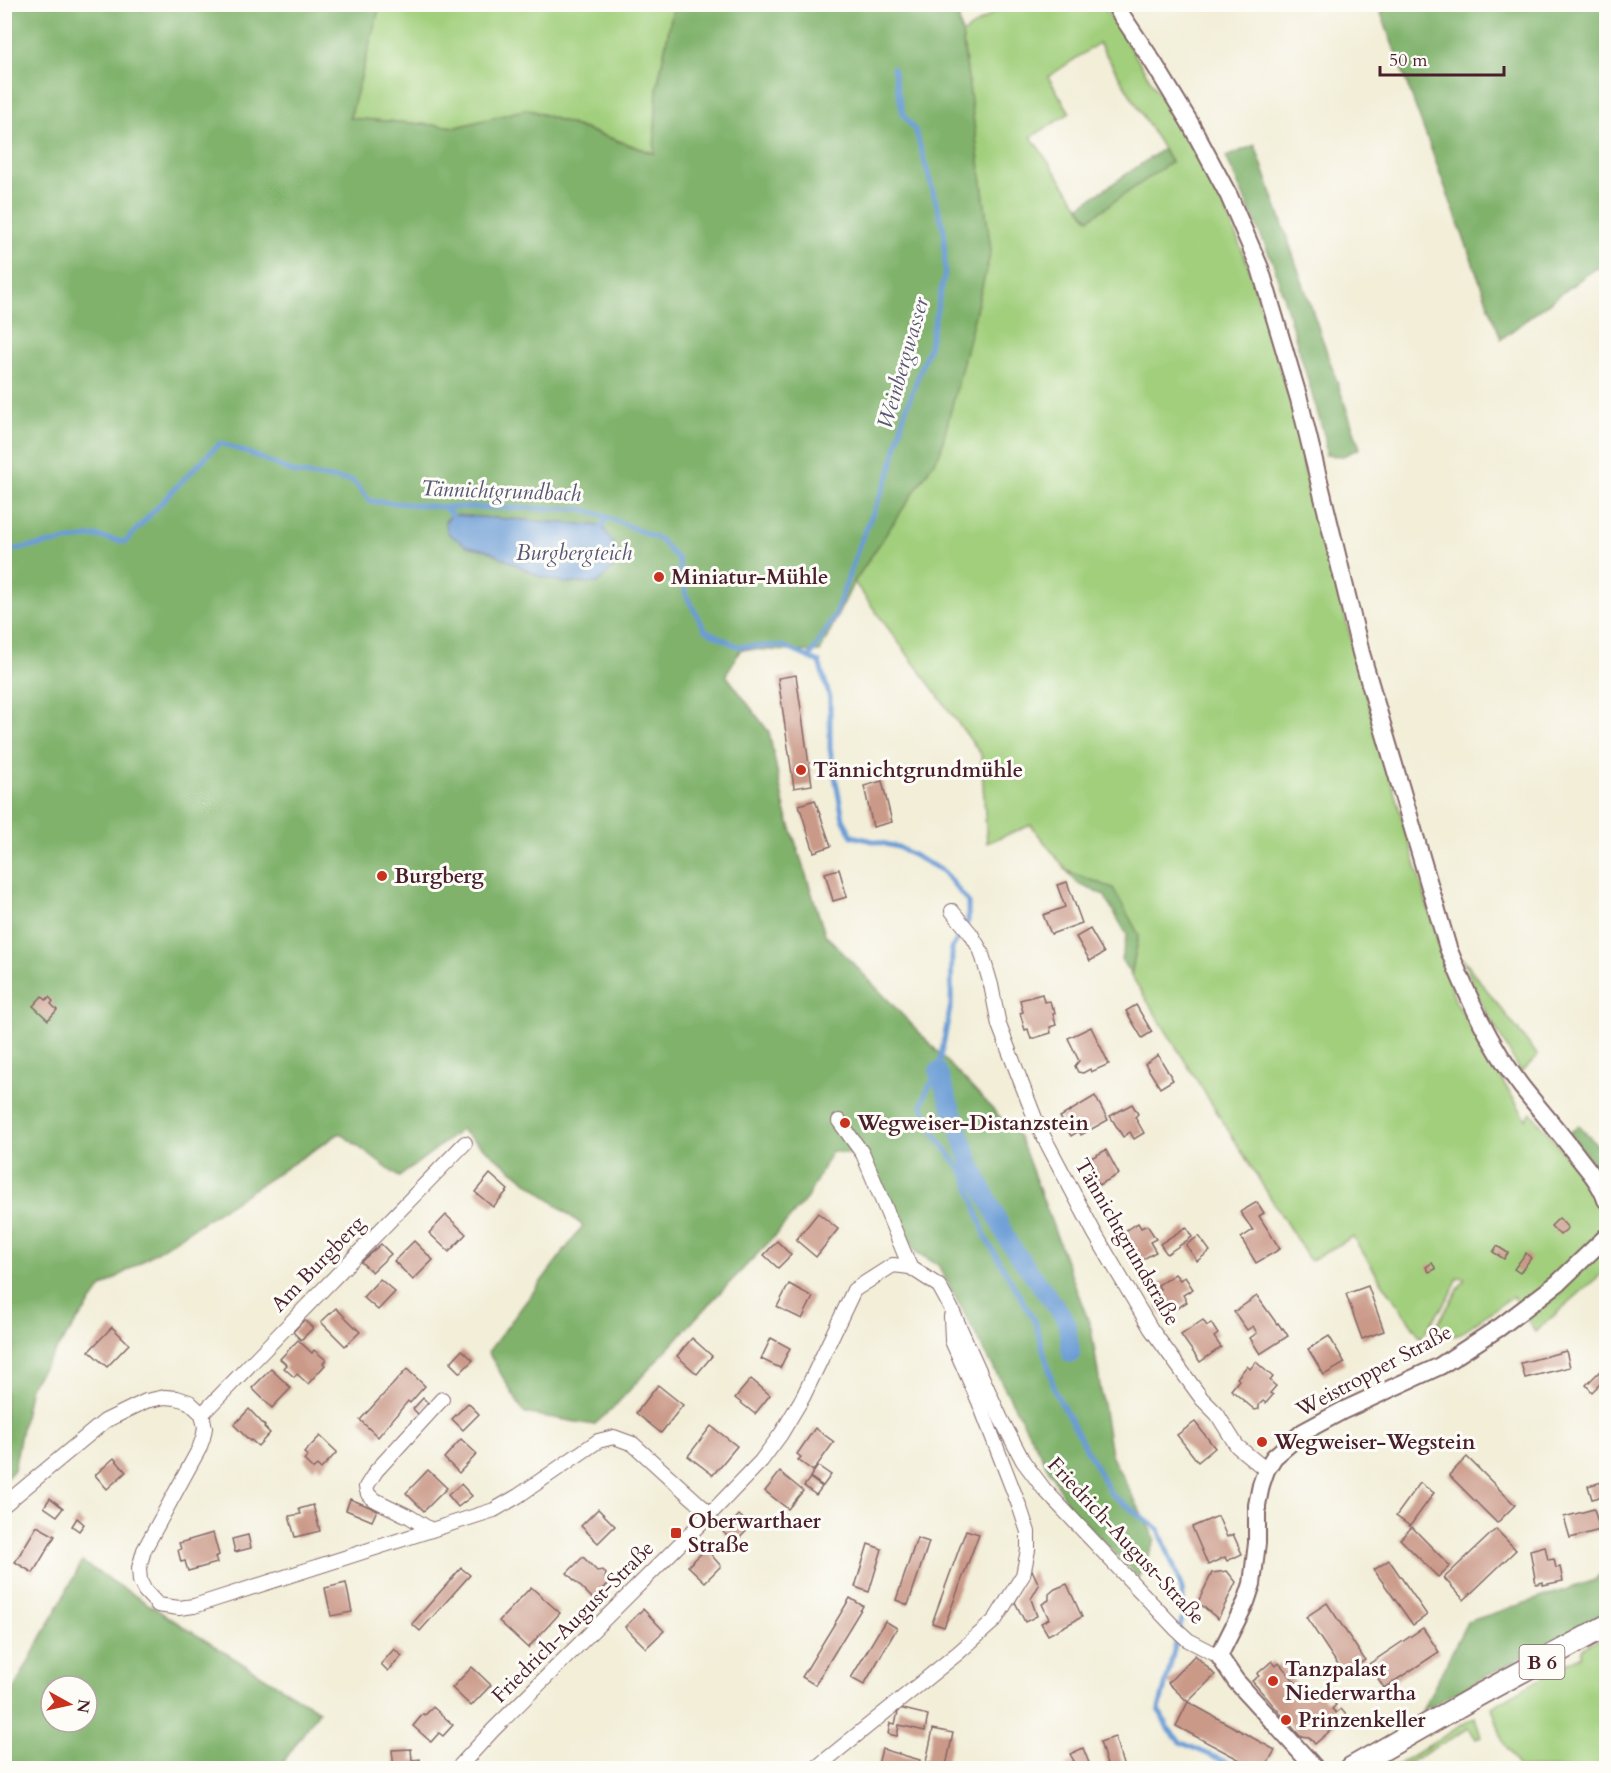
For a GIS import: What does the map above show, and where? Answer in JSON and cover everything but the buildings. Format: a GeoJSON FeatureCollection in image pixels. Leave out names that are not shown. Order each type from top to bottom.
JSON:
{"type":"FeatureCollection","features":[{"type":"Feature","properties":{"kind":"main road","name":"B 6"},"geometry":{"type":"LineString","coordinates":[[1351,1768],[1606,1626]]}},
{"type":"Feature","properties":{"kind":"street"},"geometry":{"type":"LineString","coordinates":[[1114,4],[1154,62],[1190,123],[1229,196],[1260,268],[1299,399],[1361,652],[1426,878],[1452,958],[1479,1020],[1499,1055],[1596,1179],[1606,1200]]}},
{"type":"Feature","properties":{"kind":"street","name":"Tännichtgrundstraße"},"geometry":{"type":"LineString","coordinates":[[952,911],[971,934],[981,951],[999,1025],[1038,1126],[1095,1234],[1150,1329],[1202,1399],[1217,1414],[1237,1446],[1266,1470]]}},
{"type":"Feature","properties":{"kind":"street"},"geometry":{"type":"LineString","coordinates":[[839,1121],[863,1154],[910,1267]]}},
{"type":"Feature","properties":{"kind":"street","name":"Am Burgberg"},"geometry":{"type":"LineString","coordinates":[[202,1414],[465,1143]]}},
{"type":"Feature","properties":{"kind":"street","name":"Weistropper Straße"},"geometry":{"type":"LineString","coordinates":[[1219,1656],[1246,1602],[1252,1584],[1257,1543],[1257,1505],[1266,1470],[1274,1457],[1303,1432],[1342,1411],[1440,1366],[1500,1327],[1558,1283],[1606,1237]]}},
{"type":"Feature","properties":{"kind":"street","name":"Friedrich-August-Straße"},"geometry":{"type":"LineString","coordinates":[[458,1768],[760,1461],[781,1434],[803,1397],[854,1290],[893,1265],[910,1267],[939,1286],[1023,1461],[1044,1489],[1175,1628],[1188,1640],[1219,1656]]}},
{"type":"Feature","properties":{"kind":"street"},"geometry":{"type":"LineString","coordinates":[[816,1768],[958,1653],[995,1620],[1023,1575],[1028,1550],[1028,1532],[979,1402],[952,1341],[951,1308]]}},
{"type":"Feature","properties":{"kind":"street"},"geometry":{"type":"LineString","coordinates":[[4,1504],[105,1421],[147,1401],[165,1397],[189,1402],[202,1414],[205,1428],[199,1449],[144,1550],[139,1568],[140,1581],[145,1591],[158,1605],[179,1608],[194,1606],[494,1510],[598,1441],[614,1437],[633,1444],[710,1514]]}},
{"type":"Feature","properties":{"kind":"street"},"geometry":{"type":"LineString","coordinates":[[431,1530],[373,1499],[366,1487],[376,1471],[442,1399]]}},
{"type":"Feature","properties":{"kind":"street"},"geometry":{"type":"LineString","coordinates":[[1219,1656],[1236,1681],[1316,1768]]}},
{"type":"Feature","properties":{"kind":"green space"},"geometry":{"type":"Polygon","coordinates":[[[670,4],[673,9],[657,88],[654,153],[528,109],[457,127],[350,118],[380,5],[670,4]]]}},
{"type":"Feature","properties":{"kind":"green space"},"geometry":{"type":"Polygon","coordinates":[[[5,5],[380,5],[350,118],[457,127],[527,109],[654,154],[657,88],[673,9],[671,5],[956,5],[962,34],[991,251],[940,453],[854,582],[820,652],[741,649],[726,675],[769,732],[785,810],[825,934],[1020,1138],[1091,1328],[1111,1455],[1155,1539],[1139,1578],[1068,1505],[938,1265],[916,1252],[860,1156],[832,1151],[807,1198],[773,1238],[613,1408],[594,1425],[524,1413],[488,1352],[583,1226],[461,1130],[399,1177],[340,1133],[102,1287],[30,1386],[14,1470],[5,1480],[5,5]],[[452,515],[445,521],[467,546],[487,550],[538,576],[566,583],[598,583],[613,568],[602,526],[452,515]]]}},
{"type":"Feature","properties":{"kind":"green space"},"geometry":{"type":"Polygon","coordinates":[[[1005,5],[1102,5],[1183,133],[1222,201],[1249,268],[1294,414],[1303,465],[1377,733],[1455,1000],[1526,1119],[1531,1113],[1589,1183],[1598,1198],[1603,1214],[1602,1226],[1606,1228],[1606,1270],[1535,1332],[1513,1296],[1458,1335],[1429,1338],[1465,1278],[1458,1277],[1451,1294],[1421,1338],[1353,1237],[1310,1261],[1131,975],[1139,935],[1113,888],[1067,871],[1031,825],[987,843],[981,754],[854,582],[940,453],[991,251],[962,34],[1005,5]],[[1099,43],[1048,77],[1070,113],[1031,137],[1088,219],[1171,162],[1099,43]]]}},
{"type":"Feature","properties":{"kind":"green space"},"geometry":{"type":"Polygon","coordinates":[[[1378,5],[1606,5],[1606,267],[1594,269],[1501,339],[1378,5]]]}},
{"type":"Feature","properties":{"kind":"green space"},"geometry":{"type":"Polygon","coordinates":[[[1255,145],[1360,448],[1343,456],[1326,455],[1325,438],[1274,265],[1226,157],[1255,145]]]}},
{"type":"Feature","properties":{"kind":"green space"},"geometry":{"type":"Polygon","coordinates":[[[1163,149],[1171,162],[1089,219],[1079,207],[1163,149]]]}},
{"type":"Feature","properties":{"kind":"green space"},"geometry":{"type":"Polygon","coordinates":[[[1067,871],[1113,888],[1139,935],[1131,975],[1121,959],[1127,935],[1104,895],[1078,884],[1067,871]]]}},
{"type":"Feature","properties":{"kind":"green space"},"geometry":{"type":"Polygon","coordinates":[[[1462,958],[1538,1056],[1521,1072],[1484,1008],[1462,958]]]}},
{"type":"Feature","properties":{"kind":"green space"},"geometry":{"type":"Polygon","coordinates":[[[1578,1125],[1606,1154],[1606,1180],[1569,1134],[1578,1125]]]}},
{"type":"Feature","properties":{"kind":"green space"},"geometry":{"type":"Polygon","coordinates":[[[82,1562],[319,1711],[279,1768],[5,1768],[5,1705],[82,1562]]]}},
{"type":"Feature","properties":{"kind":"green space"},"geometry":{"type":"Polygon","coordinates":[[[1606,1567],[1606,1612],[1422,1711],[1467,1622],[1595,1580],[1606,1567]]]}},
{"type":"Feature","properties":{"kind":"green space"},"geometry":{"type":"Polygon","coordinates":[[[1606,1635],[1606,1768],[1519,1768],[1503,1742],[1492,1707],[1581,1655],[1582,1649],[1606,1635]]]}},
{"type":"Feature","properties":{"kind":"green space"},"geometry":{"type":"Polygon","coordinates":[[[1475,1717],[1481,1737],[1476,1739],[1469,1728],[1400,1768],[1392,1768],[1475,1717]]]}},
{"type":"Feature","properties":{"kind":"water","name":"Burgbergteich"},"geometry":{"type":"Polygon","coordinates":[[[452,515],[602,526],[618,551],[613,568],[598,583],[566,583],[538,576],[487,550],[467,546],[448,533],[445,522],[452,515]]]}},
{"type":"Feature","properties":{"kind":"waterway","name":"Weinbergwasser"},"geometry":{"type":"LineString","coordinates":[[809,658],[835,615],[860,543],[890,473],[904,415],[929,347],[945,272],[944,230],[916,132],[903,114],[893,68]]}},
{"type":"Feature","properties":{"kind":"waterway","name":"Tännichtgrundbach"},"geometry":{"type":"LineString","coordinates":[[4,551],[95,536],[125,542],[220,443],[295,473],[353,481],[370,501],[444,507],[583,509],[607,517],[659,539],[678,559],[686,595],[705,630],[737,646],[783,646],[819,662],[830,698],[830,749],[843,819],[852,836],[898,847],[943,871],[968,902],[968,921],[952,948],[951,1004],[938,1071],[926,1092],[922,1105],[934,1133],[965,1175],[986,1238],[1035,1322],[1056,1394],[1111,1494],[1159,1530],[1175,1570],[1182,1589],[1184,1611],[1159,1709],[1167,1727],[1180,1742],[1240,1768]]}},
{"type":"Feature","properties":{"kind":"waterway","name":"Tännichtgrundbach"},"geometry":{"type":"LineString","coordinates":[[444,507],[452,515]]}},
{"type":"Feature","properties":{"kind":"waterway"},"geometry":{"type":"LineString","coordinates":[[602,526],[607,517]]}},
{"type":"Feature","properties":{"kind":"waterway"},"geometry":{"type":"LineString","coordinates":[[938,1071],[971,1164],[1009,1243],[1066,1320],[1071,1354]]}},
{"type":"Feature","properties":{"kind":"place","name":"Miniatur-Mühle"},"geometry":{"type":"Point","coordinates":[659,577]}},
{"type":"Feature","properties":{"kind":"place","name":"Tännichtgrundmühle"},"geometry":{"type":"Point","coordinates":[801,770]}},
{"type":"Feature","properties":{"kind":"place","name":"Burgberg"},"geometry":{"type":"Point","coordinates":[382,876]}},
{"type":"Feature","properties":{"kind":"place","name":"Wegweiser-Distanzstein"},"geometry":{"type":"Point","coordinates":[845,1123]}},
{"type":"Feature","properties":{"kind":"place","name":"Wegweiser-Wegstein"},"geometry":{"type":"Point","coordinates":[1262,1442]}},
{"type":"Feature","properties":{"kind":"place","name":"Oberwarthaer Straße"},"geometry":{"type":"Point","coordinates":[676,1533]}},
{"type":"Feature","properties":{"kind":"place","name":"Tanzpalast Niederwartha"},"geometry":{"type":"Point","coordinates":[1273,1681]}},
{"type":"Feature","properties":{"kind":"place","name":"Prinzenkeller"},"geometry":{"type":"Point","coordinates":[1286,1720]}}]}
